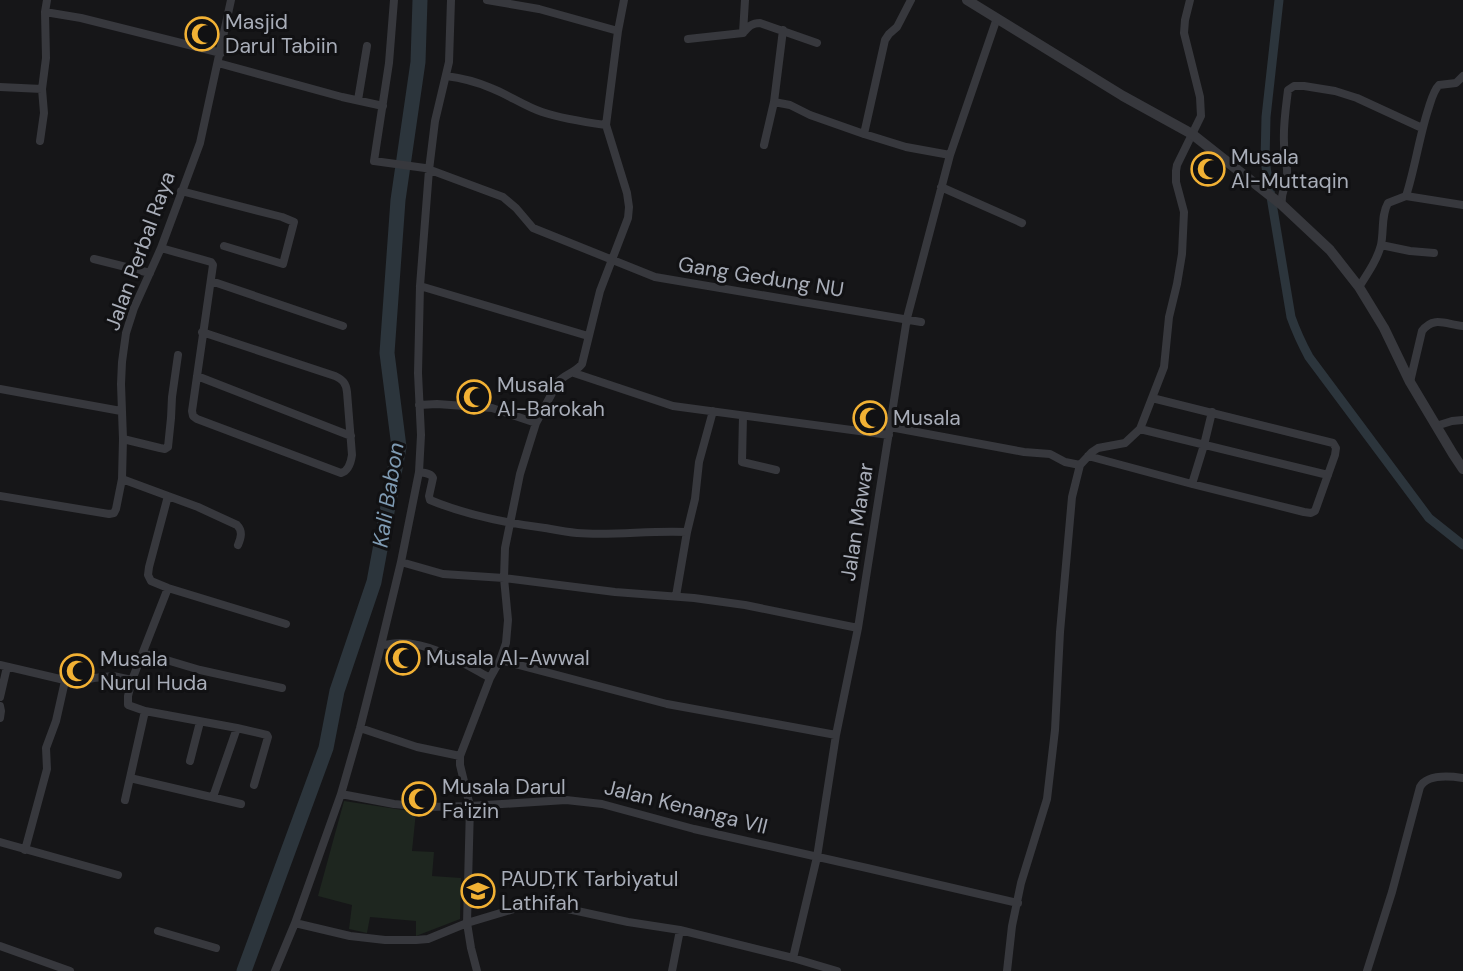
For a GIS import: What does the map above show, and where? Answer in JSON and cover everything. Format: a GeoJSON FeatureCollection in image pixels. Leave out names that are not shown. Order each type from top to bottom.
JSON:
{"type":"FeatureCollection","features":[{"type":"Feature","properties":{"kind":"street"},"geometry":{"type":"LineString","coordinates":[[40,141],[44,113],[42,88],[46,58],[47,0]]}},
{"type":"Feature","properties":{"kind":"street","name":"Jalan Perbal Raya"},"geometry":{"type":"LineString","coordinates":[[0,496],[109,514],[114,513],[116,509],[122,479],[122,362],[126,333],[200,143],[231,0]]}},
{"type":"Feature","properties":{"kind":"street"},"geometry":{"type":"LineString","coordinates":[[218,63],[383,106],[394,0]]}},
{"type":"Feature","properties":{"kind":"street"},"geometry":{"type":"LineString","coordinates":[[275,971],[295,923],[341,794],[381,645],[419,472],[421,435],[418,373],[420,286],[427,169],[436,113],[449,62],[451,0]]}},
{"type":"Feature","properties":{"kind":"street"},"geometry":{"type":"LineString","coordinates":[[487,0],[539,9],[618,31]]}},
{"type":"Feature","properties":{"kind":"street"},"geometry":{"type":"LineString","coordinates":[[574,373],[582,364],[600,291],[628,218],[627,193],[606,125],[624,0]]}},
{"type":"Feature","properties":{"kind":"street"},"geometry":{"type":"LineString","coordinates":[[743,33],[745,0]]}},
{"type":"Feature","properties":{"kind":"street"},"geometry":{"type":"LineString","coordinates":[[864,134],[885,40],[897,27],[911,0]]}},
{"type":"Feature","properties":{"kind":"street"},"geometry":{"type":"LineString","coordinates":[[1007,971],[1012,926],[1021,883],[1047,799],[1055,730],[1060,632],[1072,497],[1080,465],[1098,448],[1125,443],[1140,429],[1164,367],[1169,317],[1182,254],[1184,212],[1176,182],[1176,171],[1201,116],[1200,97],[1184,33],[1190,0]]}},
{"type":"Feature","properties":{"kind":"street"},"geometry":{"type":"LineString","coordinates":[[972,1],[1123,96],[1192,134],[1282,205],[1330,250],[1359,287],[1384,328],[1410,381],[1463,469]]}},
{"type":"Feature","properties":{"kind":"street"},"geometry":{"type":"LineString","coordinates":[[45,12],[81,18],[221,52]]}},
{"type":"Feature","properties":{"kind":"street","name":"Jalan Mawar"},"geometry":{"type":"LineString","coordinates":[[793,958],[817,857],[836,735],[858,628],[907,318],[950,155],[997,18]]}},
{"type":"Feature","properties":{"kind":"street"},"geometry":{"type":"LineString","coordinates":[[688,39],[743,33],[754,23],[766,24],[817,43]]}},
{"type":"Feature","properties":{"kind":"street"},"geometry":{"type":"LineString","coordinates":[[764,145],[774,102],[783,30]]}},
{"type":"Feature","properties":{"kind":"street"},"geometry":{"type":"LineString","coordinates":[[358,100],[367,46]]}},
{"type":"Feature","properties":{"kind":"street"},"geometry":{"type":"LineString","coordinates":[[446,76],[494,88],[541,111],[578,122],[606,125]]}},
{"type":"Feature","properties":{"kind":"street"},"geometry":{"type":"LineString","coordinates":[[1406,196],[1422,128],[1436,86],[1456,84],[1463,76]]}},
{"type":"Feature","properties":{"kind":"street"},"geometry":{"type":"LineString","coordinates":[[1282,205],[1281,195],[1287,177],[1284,146],[1286,108],[1288,90],[1294,86],[1358,98],[1422,128]]}},
{"type":"Feature","properties":{"kind":"street"},"geometry":{"type":"LineString","coordinates":[[0,87],[42,88]]}},
{"type":"Feature","properties":{"kind":"street"},"geometry":{"type":"LineString","coordinates":[[774,102],[790,105],[810,115],[906,147],[950,155]]}},
{"type":"Feature","properties":{"kind":"street","name":"Gang Gedung NU"},"geometry":{"type":"LineString","coordinates":[[383,106],[374,161],[427,169],[503,197],[533,228],[612,261],[660,279],[921,322]]}},
{"type":"Feature","properties":{"kind":"street"},"geometry":{"type":"LineString","coordinates":[[941,187],[1022,223]]}},
{"type":"Feature","properties":{"kind":"street"},"geometry":{"type":"LineString","coordinates":[[181,191],[294,222],[283,264],[224,246]]}},
{"type":"Feature","properties":{"kind":"street"},"geometry":{"type":"LineString","coordinates":[[1359,287],[1377,259],[1384,225],[1384,210],[1388,203],[1406,196],[1463,205]]}},
{"type":"Feature","properties":{"kind":"street"},"geometry":{"type":"LineString","coordinates":[[1381,245],[1434,253]]}},
{"type":"Feature","properties":{"kind":"street"},"geometry":{"type":"LineString","coordinates":[[161,248],[213,263],[202,332],[192,416],[341,473],[346,471],[351,464],[352,455],[346,384],[342,380],[202,332]]}},
{"type":"Feature","properties":{"kind":"street"},"geometry":{"type":"LineString","coordinates":[[94,259],[150,273]]}},
{"type":"Feature","properties":{"kind":"street"},"geometry":{"type":"LineString","coordinates":[[211,281],[343,326]]}},
{"type":"Feature","properties":{"kind":"street"},"geometry":{"type":"LineString","coordinates":[[420,286],[588,336]]}},
{"type":"Feature","properties":{"kind":"street"},"geometry":{"type":"LineString","coordinates":[[1410,381],[1422,331],[1427,324],[1441,322],[1463,326]]}},
{"type":"Feature","properties":{"kind":"street"},"geometry":{"type":"LineString","coordinates":[[123,439],[165,449],[168,447],[178,355]]}},
{"type":"Feature","properties":{"kind":"street"},"geometry":{"type":"LineString","coordinates":[[477,971],[467,922],[470,806],[460,756],[507,638],[505,548],[520,474],[536,423],[558,381],[574,373],[673,406],[743,416],[890,431],[1050,454],[1065,462],[1080,465]]}},
{"type":"Feature","properties":{"kind":"street"},"geometry":{"type":"LineString","coordinates":[[196,376],[351,436]]}},
{"type":"Feature","properties":{"kind":"street"},"geometry":{"type":"LineString","coordinates":[[0,389],[121,411]]}},
{"type":"Feature","properties":{"kind":"street"},"geometry":{"type":"LineString","coordinates":[[1088,456],[1311,513],[1315,511],[1336,450],[1333,443],[1152,398]]}},
{"type":"Feature","properties":{"kind":"street"},"geometry":{"type":"LineString","coordinates":[[419,405],[487,407],[536,423]]}},
{"type":"Feature","properties":{"kind":"street"},"geometry":{"type":"LineString","coordinates":[[676,596],[695,499],[699,462],[713,411]]}},
{"type":"Feature","properties":{"kind":"street"},"geometry":{"type":"LineString","coordinates":[[1192,484],[1212,412]]}},
{"type":"Feature","properties":{"kind":"street"},"geometry":{"type":"LineString","coordinates":[[743,416],[742,462],[776,470]]}},
{"type":"Feature","properties":{"kind":"street"},"geometry":{"type":"LineString","coordinates":[[1436,426],[1463,420]]}},
{"type":"Feature","properties":{"kind":"street"},"geometry":{"type":"LineString","coordinates":[[1140,429],[1328,475]]}},
{"type":"Feature","properties":{"kind":"street"},"geometry":{"type":"LineString","coordinates":[[419,472],[433,478],[430,500],[511,523],[577,533],[687,532]]}},
{"type":"Feature","properties":{"kind":"street"},"geometry":{"type":"LineString","coordinates":[[122,479],[198,507],[237,525],[241,532],[238,545]]}},
{"type":"Feature","properties":{"kind":"street"},"geometry":{"type":"LineString","coordinates":[[168,496],[149,567],[148,575],[151,581],[286,624]]}},
{"type":"Feature","properties":{"kind":"street"},"geometry":{"type":"LineString","coordinates":[[401,562],[443,574],[504,578],[745,605],[858,628]]}},
{"type":"Feature","properties":{"kind":"street"},"geometry":{"type":"LineString","coordinates":[[168,588],[132,680],[128,705],[145,711],[264,734],[268,737],[254,785]]}},
{"type":"Feature","properties":{"kind":"street"},"geometry":{"type":"LineString","coordinates":[[381,645],[400,643],[421,646],[446,654],[490,678]]}},
{"type":"Feature","properties":{"kind":"street"},"geometry":{"type":"LineString","coordinates":[[142,654],[200,670],[282,688]]}},
{"type":"Feature","properties":{"kind":"street"},"geometry":{"type":"LineString","coordinates":[[500,660],[667,704],[836,735]]}},
{"type":"Feature","properties":{"kind":"street"},"geometry":{"type":"LineString","coordinates":[[0,697],[4,666],[73,682],[113,676],[132,680]]}},
{"type":"Feature","properties":{"kind":"street"},"geometry":{"type":"LineString","coordinates":[[25,850],[47,770],[46,748],[56,721],[64,681]]}},
{"type":"Feature","properties":{"kind":"street"},"geometry":{"type":"LineString","coordinates":[[0,706],[0,718]]}},
{"type":"Feature","properties":{"kind":"street"},"geometry":{"type":"LineString","coordinates":[[125,800],[145,711]]}},
{"type":"Feature","properties":{"kind":"street"},"geometry":{"type":"LineString","coordinates":[[190,761],[200,722]]}},
{"type":"Feature","properties":{"kind":"street"},"geometry":{"type":"LineString","coordinates":[[213,796],[237,728]]}},
{"type":"Feature","properties":{"kind":"street"},"geometry":{"type":"LineString","coordinates":[[360,728],[417,747],[460,756]]}},
{"type":"Feature","properties":{"kind":"street"},"geometry":{"type":"LineString","coordinates":[[130,778],[241,804]]}},
{"type":"Feature","properties":{"kind":"street"},"geometry":{"type":"LineString","coordinates":[[1367,971],[1392,892],[1420,787],[1423,782],[1432,778],[1463,778]]}},
{"type":"Feature","properties":{"kind":"street","name":"Jalan Kenanga VII"},"geometry":{"type":"LineString","coordinates":[[341,794],[427,807],[566,800],[602,804],[694,829],[1018,903]]}},
{"type":"Feature","properties":{"kind":"street"},"geometry":{"type":"LineString","coordinates":[[0,842],[118,875]]}},
{"type":"Feature","properties":{"kind":"street"},"geometry":{"type":"LineString","coordinates":[[295,923],[350,936],[386,940],[428,939],[467,922],[527,905],[540,904],[680,930],[837,971]]}},
{"type":"Feature","properties":{"kind":"street"},"geometry":{"type":"LineString","coordinates":[[672,971],[680,930]]}},
{"type":"Feature","properties":{"kind":"street"},"geometry":{"type":"LineString","coordinates":[[158,931],[216,948]]}},
{"type":"Feature","properties":{"kind":"street"},"geometry":{"type":"LineString","coordinates":[[0,946],[70,971]]}},
{"type":"Feature","properties":{"kind":"shaded area"},"geometry":{"type":"Polygon","coordinates":[[[344,801],[416,812],[412,851],[434,852],[432,876],[461,878],[460,919],[416,936],[416,921],[370,917],[367,933],[349,929],[352,905],[318,896],[344,801]]]}},
{"type":"Feature","properties":{"kind":"waterway","name":"Kali Babon"},"geometry":{"type":"LineString","coordinates":[[244,971],[326,748],[337,691],[374,582],[399,447],[387,353],[398,200],[418,62],[420,0]]}},
{"type":"Feature","properties":{"kind":"waterway"},"geometry":{"type":"LineString","coordinates":[[1279,0],[1266,117],[1265,161],[1291,317],[1309,357],[1429,518],[1463,545]]}},
{"type":"Feature","properties":{"kind":"place","name":"Masjid Darul Tabiin"},"geometry":{"type":"Point","coordinates":[202,34]}},
{"type":"Feature","properties":{"kind":"place","name":"Musala Al-Muttaqin"},"geometry":{"type":"Point","coordinates":[1208,169]}},
{"type":"Feature","properties":{"kind":"place","name":"Musala Al-Barokah"},"geometry":{"type":"Point","coordinates":[474,397]}},
{"type":"Feature","properties":{"kind":"place","name":"Musala"},"geometry":{"type":"Point","coordinates":[870,418]}},
{"type":"Feature","properties":{"kind":"place","name":"Musala Al-Awwal"},"geometry":{"type":"Point","coordinates":[403,658]}},
{"type":"Feature","properties":{"kind":"place","name":"Musala Nurul Huda"},"geometry":{"type":"Point","coordinates":[77,671]}},
{"type":"Feature","properties":{"kind":"place","name":"Musala Darul Fa'izin"},"geometry":{"type":"Point","coordinates":[419,799]}},
{"type":"Feature","properties":{"kind":"place","name":"PAUD,TK Tarbiyatul Lathifah"},"geometry":{"type":"Point","coordinates":[478,891]}}]}
